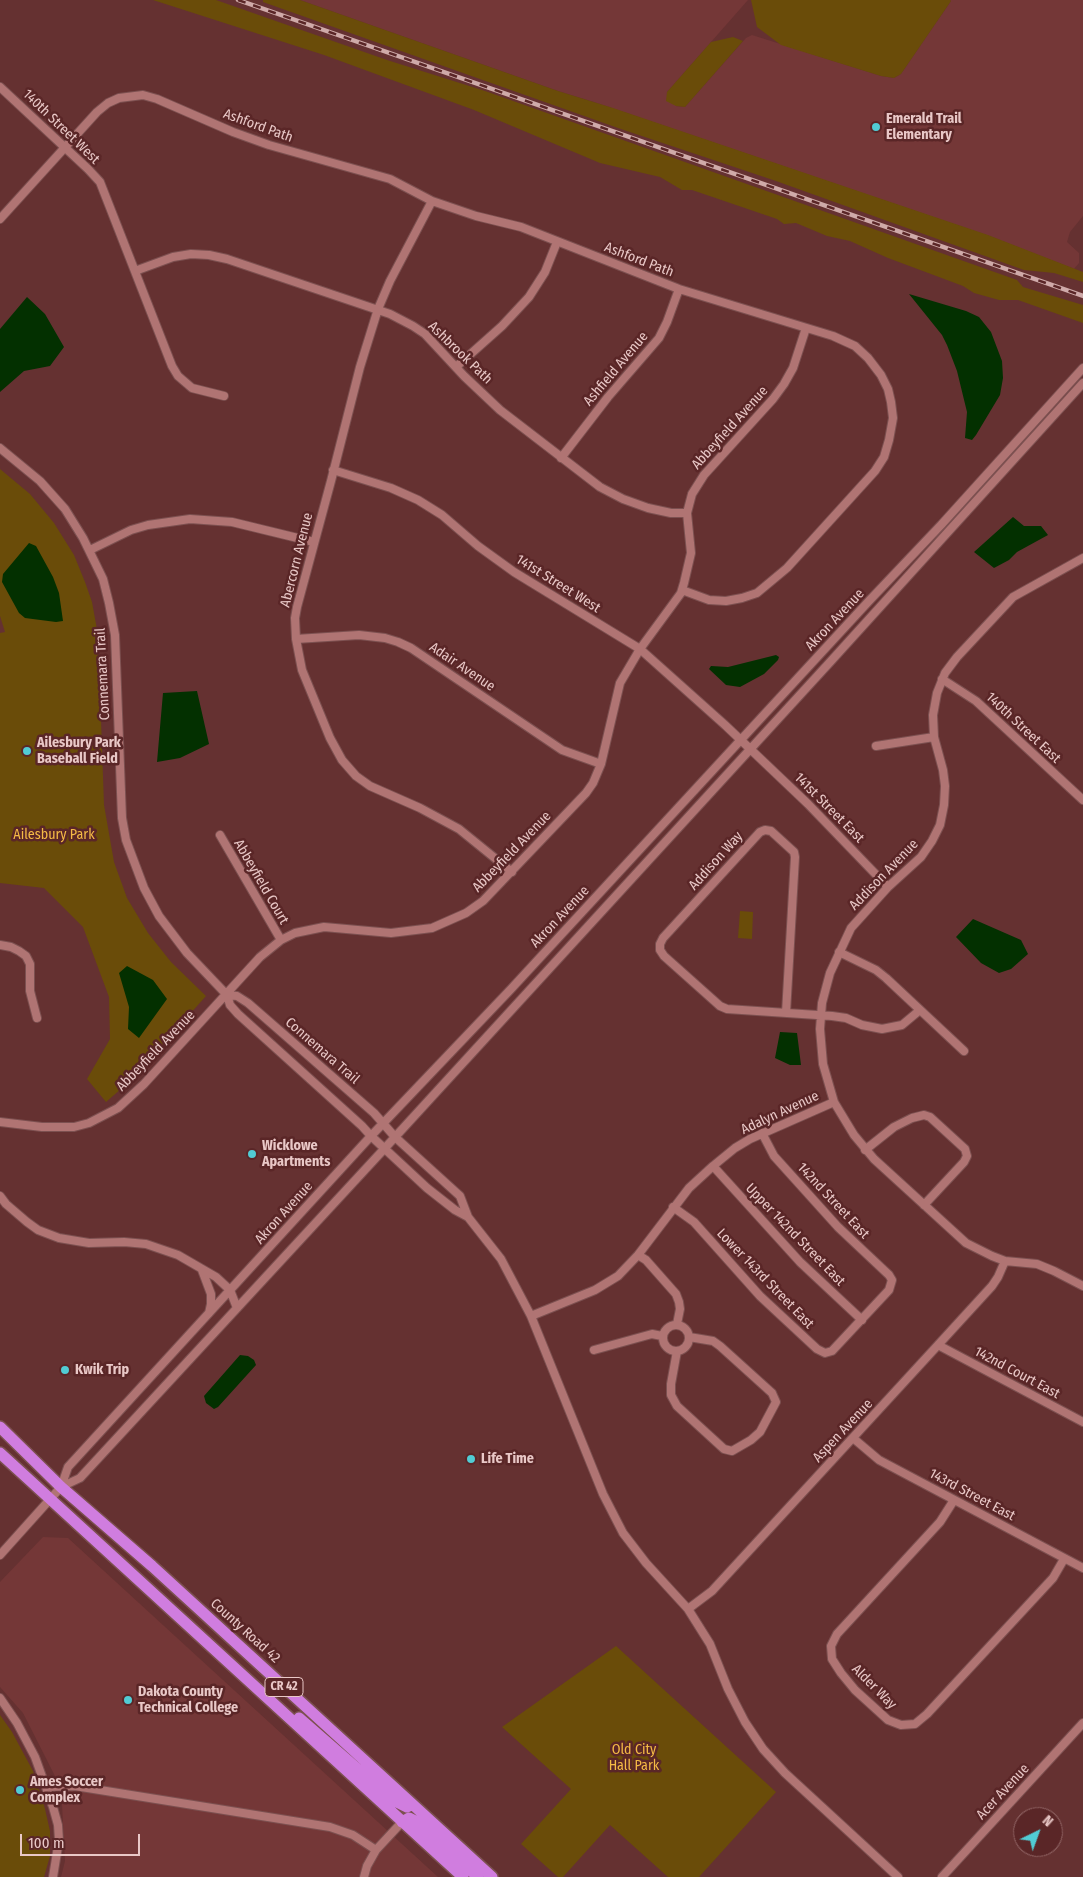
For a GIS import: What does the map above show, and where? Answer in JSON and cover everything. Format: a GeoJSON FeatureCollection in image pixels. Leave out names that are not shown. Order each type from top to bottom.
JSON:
{"type":"FeatureCollection","features":[{"type":"Feature","properties":{"kind":"highway","name":"County Road 42"},"geometry":{"type":"LineString","coordinates":[[0,1427],[61,1486],[492,1877]]}},
{"type":"Feature","properties":{"kind":"highway","name":"CR 42"},"geometry":{"type":"LineString","coordinates":[[0,1453],[463,1877]]}},
{"type":"Feature","properties":{"kind":"highway"},"geometry":{"type":"LineString","coordinates":[[272,1702],[295,1715],[311,1728],[392,1800],[407,1808],[412,1804]]}},
{"type":"Feature","properties":{"kind":"highway"},"geometry":{"type":"LineString","coordinates":[[402,1822],[409,1818],[415,1822],[478,1877]]}},
{"type":"Feature","properties":{"kind":"street","name":"140th Street West"},"geometry":{"type":"LineString","coordinates":[[0,87],[100,182],[172,366],[178,376],[192,388],[224,396]]}},
{"type":"Feature","properties":{"kind":"street","name":"Ashford Path"},"geometry":{"type":"LineString","coordinates":[[0,218],[97,112],[108,103],[119,98],[143,95],[157,98],[269,146],[390,180],[432,202],[476,216],[521,227],[679,289],[843,339],[855,346],[868,358],[881,375],[890,396],[893,418],[884,457],[869,478],[787,568],[757,593],[726,601],[709,600],[682,590]]}},
{"type":"Feature","properties":{"kind":"street","name":"Abercorn Avenue"},"geometry":{"type":"LineString","coordinates":[[432,202],[394,272],[378,309],[355,383],[297,607],[296,639],[302,670],[327,730],[342,760],[356,776],[370,786],[420,808],[459,829],[512,872]]}},
{"type":"Feature","properties":{"kind":"street"},"geometry":{"type":"LineString","coordinates":[[456,367],[502,326],[524,303],[545,272],[557,242]]}},
{"type":"Feature","properties":{"kind":"street","name":"Ashbrook Path"},"geometry":{"type":"LineString","coordinates":[[136,271],[182,255],[209,255],[227,259],[378,309],[402,320],[425,334],[456,367],[517,424],[600,487],[623,499],[659,511],[687,514]]}},
{"type":"Feature","properties":{"kind":"street","name":"Ashfield Avenue"},"geometry":{"type":"LineString","coordinates":[[561,458],[608,398],[659,338],[679,289]]}},
{"type":"Feature","properties":{"kind":"street","name":"Abbeyfield Avenue"},"geometry":{"type":"LineString","coordinates":[[0,1122],[59,1128],[74,1127],[104,1116],[118,1108],[144,1084],[260,957],[281,940],[295,933],[324,927],[391,932],[432,928],[466,913],[482,901],[512,872],[586,793],[593,783],[601,764],[620,683],[640,649],[682,590],[691,553],[687,514],[692,494],[700,480],[773,399],[784,384],[793,368],[806,328]]}},
{"type":"Feature","properties":{"kind":"street","name":"Akron Avenue"},"geometry":{"type":"LineString","coordinates":[[0,1555],[61,1486],[68,1467],[371,1136],[511,989],[941,525],[1083,368]]}},
{"type":"Feature","properties":{"kind":"street","name":"Akron Avenue"},"geometry":{"type":"LineString","coordinates":[[61,1486],[80,1478],[385,1148],[1083,382]]}},
{"type":"Feature","properties":{"kind":"street","name":"Connemara Trail"},"geometry":{"type":"LineString","coordinates":[[0,448],[52,492],[77,527],[103,579],[110,603],[115,635],[122,818],[126,840],[144,888],[159,916],[187,954],[227,995],[230,1005],[238,1014],[371,1136],[455,1210],[468,1217]]}},
{"type":"Feature","properties":{"kind":"street","name":"141st Street West"},"geometry":{"type":"LineString","coordinates":[[333,470],[391,488],[418,500],[442,515],[478,546],[514,572],[640,649],[750,749]]}},
{"type":"Feature","properties":{"kind":"street"},"geometry":{"type":"LineString","coordinates":[[90,550],[125,533],[148,525],[190,519],[232,522],[314,542]]}},
{"type":"Feature","properties":{"kind":"street","name":"Addison Avenue"},"geometry":{"type":"LineString","coordinates":[[1083,558],[1013,597],[956,657],[942,679],[934,708],[934,737],[945,786],[940,824],[932,841],[921,857],[888,886],[851,928],[839,952],[825,991],[821,1015],[820,1042],[823,1064],[834,1102],[845,1121],[865,1150],[924,1205],[966,1243],[992,1256],[1005,1260],[1037,1264],[1083,1286]]}},
{"type":"Feature","properties":{"kind":"street","name":"Adair Avenue"},"geometry":{"type":"LineString","coordinates":[[296,639],[359,635],[386,638],[398,642],[411,648],[562,750],[601,764]]}},
{"type":"Feature","properties":{"kind":"street","name":"140th Street East"},"geometry":{"type":"LineString","coordinates":[[942,679],[976,702],[1083,800]]}},
{"type":"Feature","properties":{"kind":"street"},"geometry":{"type":"LineString","coordinates":[[876,746],[934,737]]}},
{"type":"Feature","properties":{"kind":"street","name":"141st Street East"},"geometry":{"type":"LineString","coordinates":[[750,749],[834,830],[888,886]]}},
{"type":"Feature","properties":{"kind":"street","name":"Addison Way"},"geometry":{"type":"LineString","coordinates":[[786,1012],[795,857],[794,852],[777,836],[771,831],[765,830],[760,832],[663,938],[660,950],[664,956],[720,1006],[727,1009],[846,1018],[862,1026],[882,1029],[902,1025],[920,1010]]}},
{"type":"Feature","properties":{"kind":"street","name":"Abbeyfield Court"},"geometry":{"type":"LineString","coordinates":[[220,836],[281,940]]}},
{"type":"Feature","properties":{"kind":"street"},"geometry":{"type":"LineString","coordinates":[[0,945],[11,947],[26,956],[30,964],[30,991],[37,1018]]}},
{"type":"Feature","properties":{"kind":"street"},"geometry":{"type":"LineString","coordinates":[[839,952],[876,970],[964,1051]]}},
{"type":"Feature","properties":{"kind":"street","name":"Connemara Trail"},"geometry":{"type":"LineString","coordinates":[[227,995],[237,996],[248,1003],[384,1123],[395,1137],[460,1196],[468,1217]]}},
{"type":"Feature","properties":{"kind":"street","name":"Adalyn Avenue"},"geometry":{"type":"LineString","coordinates":[[531,1316],[595,1290],[618,1276],[638,1255],[689,1188],[735,1148],[762,1133],[834,1102]]}},
{"type":"Feature","properties":{"kind":"street"},"geometry":{"type":"LineString","coordinates":[[865,1150],[894,1127],[912,1118],[924,1115],[930,1117],[965,1149],[966,1156],[964,1162],[924,1205]]}},
{"type":"Feature","properties":{"kind":"street","name":"142nd Street East"},"geometry":{"type":"LineString","coordinates":[[762,1133],[774,1156],[781,1164],[838,1227],[892,1280],[889,1290],[862,1320]]}},
{"type":"Feature","properties":{"kind":"street","name":"Upper 142nd Street East"},"geometry":{"type":"LineString","coordinates":[[713,1166],[800,1262],[862,1320]]}},
{"type":"Feature","properties":{"kind":"street"},"geometry":{"type":"LineString","coordinates":[[0,1196],[6,1204],[27,1222],[38,1230],[54,1236],[70,1241],[89,1243],[124,1242],[146,1244],[178,1255],[216,1277],[230,1290],[237,1308]]}},
{"type":"Feature","properties":{"kind":"street","name":"Lower 143rd Street East"},"geometry":{"type":"LineString","coordinates":[[673,1207],[694,1222],[760,1296],[817,1349],[825,1353],[832,1351],[862,1320]]}},
{"type":"Feature","properties":{"kind":"street"},"geometry":{"type":"LineString","coordinates":[[468,1217],[501,1259],[531,1316],[614,1519],[636,1552],[688,1609],[710,1644],[728,1689],[745,1722],[763,1748],[785,1773],[898,1877]]}},
{"type":"Feature","properties":{"kind":"street"},"geometry":{"type":"LineString","coordinates":[[638,1255],[646,1260],[676,1294],[679,1302],[677,1324]]}},
{"type":"Feature","properties":{"kind":"street","name":"Aspen Avenue"},"geometry":{"type":"LineString","coordinates":[[688,1609],[712,1591],[992,1286],[1005,1260]]}},
{"type":"Feature","properties":{"kind":"street"},"geometry":{"type":"LineString","coordinates":[[202,1270],[211,1294],[209,1314]]}},
{"type":"Feature","properties":{"kind":"street"},"geometry":{"type":"LineString","coordinates":[[662,1336],[668,1327],[677,1324]]}},
{"type":"Feature","properties":{"kind":"street"},"geometry":{"type":"LineString","coordinates":[[662,1336],[666,1347],[677,1351],[686,1347],[689,1338],[685,1329],[677,1324]]}},
{"type":"Feature","properties":{"kind":"street"},"geometry":{"type":"LineString","coordinates":[[594,1350],[652,1334],[662,1336]]}},
{"type":"Feature","properties":{"kind":"street"},"geometry":{"type":"LineString","coordinates":[[677,1351],[671,1384],[671,1395],[676,1406],[724,1449],[732,1451],[751,1440],[760,1432],[776,1402],[772,1393],[713,1341],[689,1338]]}},
{"type":"Feature","properties":{"kind":"street","name":"142nd Court East"},"geometry":{"type":"LineString","coordinates":[[938,1345],[1083,1422]]}},
{"type":"Feature","properties":{"kind":"street","name":"143rd Street East"},"geometry":{"type":"LineString","coordinates":[[853,1438],[879,1460],[1083,1568]]}},
{"type":"Feature","properties":{"kind":"street","name":"Alder Way"},"geometry":{"type":"LineString","coordinates":[[954,1500],[940,1522],[837,1634],[831,1646],[832,1659],[841,1673],[855,1690],[888,1720],[901,1725],[915,1724],[927,1714],[1053,1578],[1064,1559]]}},
{"type":"Feature","properties":{"kind":"street"},"geometry":{"type":"LineString","coordinates":[[0,1698],[35,1757],[58,1825],[58,1854],[54,1877]]}},
{"type":"Feature","properties":{"kind":"street","name":"Acer Avenue"},"geometry":{"type":"LineString","coordinates":[[942,1877],[1083,1723]]}},
{"type":"Feature","properties":{"kind":"street"},"geometry":{"type":"LineString","coordinates":[[46,1787],[75,1786],[330,1827],[352,1835],[376,1850]]}},
{"type":"Feature","properties":{"kind":"street"},"geometry":{"type":"LineString","coordinates":[[364,1877],[367,1866],[376,1850],[402,1822]]}},
{"type":"Feature","properties":{"kind":"shaded area","name":"Emerald Trail Elementary"},"geometry":{"type":"Polygon","coordinates":[[[300,0],[748,0],[667,92],[676,106],[685,107],[746,38],[752,35],[881,76],[894,78],[901,74],[950,0],[1083,0],[1083,216],[1070,232],[1067,242],[1079,253],[1079,263],[1074,269],[989,236],[558,91],[300,0]]]}},
{"type":"Feature","properties":{"kind":"shaded area"},"geometry":{"type":"Polygon","coordinates":[[[909,294],[966,311],[979,317],[991,332],[1002,361],[1003,378],[1000,395],[972,440],[965,438],[967,412],[957,371],[947,345],[942,335],[909,294]]]}},
{"type":"Feature","properties":{"kind":"shaded area"},"geometry":{"type":"Polygon","coordinates":[[[27,297],[45,314],[64,347],[50,366],[24,371],[0,392],[0,329],[27,297]]]}},
{"type":"Feature","properties":{"kind":"shaded area"},"geometry":{"type":"Polygon","coordinates":[[[1013,517],[1024,526],[1041,526],[1048,535],[1017,552],[1009,560],[994,568],[974,552],[1013,517]]]}},
{"type":"Feature","properties":{"kind":"shaded area"},"geometry":{"type":"Polygon","coordinates":[[[29,543],[36,546],[53,577],[59,593],[63,621],[56,622],[25,618],[19,613],[2,582],[3,574],[29,543]]]}},
{"type":"Feature","properties":{"kind":"shaded area"},"geometry":{"type":"Polygon","coordinates":[[[776,655],[779,657],[778,660],[764,674],[740,687],[726,685],[709,669],[711,666],[728,667],[776,655]]]}},
{"type":"Feature","properties":{"kind":"shaded area"},"geometry":{"type":"Polygon","coordinates":[[[197,691],[209,744],[180,758],[157,762],[163,693],[197,691]]]}},
{"type":"Feature","properties":{"kind":"shaded area"},"geometry":{"type":"Polygon","coordinates":[[[973,919],[1021,940],[1028,954],[1011,969],[999,973],[981,963],[956,937],[973,919]]]}},
{"type":"Feature","properties":{"kind":"shaded area"},"geometry":{"type":"Polygon","coordinates":[[[127,966],[153,980],[167,999],[139,1038],[128,1029],[129,1007],[119,973],[127,966]]]}},
{"type":"Feature","properties":{"kind":"shaded area"},"geometry":{"type":"Polygon","coordinates":[[[780,1032],[797,1033],[801,1065],[790,1065],[775,1058],[780,1032]]]}},
{"type":"Feature","properties":{"kind":"shaded area"},"geometry":{"type":"Polygon","coordinates":[[[240,1355],[248,1356],[254,1360],[256,1365],[218,1407],[214,1409],[206,1403],[204,1396],[240,1355]]]}},
{"type":"Feature","properties":{"kind":"shaded area","name":"Dakota County Technical College"},"geometry":{"type":"Polygon","coordinates":[[[43,1537],[68,1538],[438,1877],[61,1877],[65,1861],[62,1804],[56,1778],[23,1713],[0,1687],[0,1582],[43,1537]]]}},
{"type":"Feature","properties":{"kind":"green space"},"geometry":{"type":"Polygon","coordinates":[[[153,0],[216,0],[387,60],[485,91],[1017,280],[1023,287],[1083,305],[1083,323],[1018,300],[999,300],[974,293],[963,286],[888,258],[850,241],[827,236],[796,223],[784,224],[777,219],[692,190],[682,190],[660,177],[600,163],[474,110],[324,55],[153,0]]]}},
{"type":"Feature","properties":{"kind":"green space"},"geometry":{"type":"Polygon","coordinates":[[[263,0],[300,0],[558,91],[988,235],[1083,272],[1083,282],[1054,273],[1024,270],[776,181],[618,128],[263,2],[263,0]]]}},
{"type":"Feature","properties":{"kind":"green space"},"geometry":{"type":"Polygon","coordinates":[[[751,0],[951,1],[901,74],[894,78],[881,76],[781,45],[757,27],[751,0]]]}},
{"type":"Feature","properties":{"kind":"green space"},"geometry":{"type":"Polygon","coordinates":[[[733,37],[743,41],[685,107],[676,106],[666,101],[667,92],[711,42],[733,37]]]}},
{"type":"Feature","properties":{"kind":"green space","name":"Ailesbury Park"},"geometry":{"type":"Polygon","coordinates":[[[0,469],[30,494],[54,523],[74,555],[85,582],[92,602],[98,635],[104,805],[114,862],[127,898],[148,933],[171,962],[206,996],[129,1082],[106,1102],[87,1079],[110,1039],[109,997],[83,927],[44,888],[0,883],[0,633],[5,632],[0,616],[0,469]]]}},
{"type":"Feature","properties":{"kind":"green space"},"geometry":{"type":"Polygon","coordinates":[[[740,911],[753,912],[752,939],[738,938],[740,911]]]}},
{"type":"Feature","properties":{"kind":"green space","name":"Old City Hall Park"},"geometry":{"type":"Polygon","coordinates":[[[616,1646],[776,1792],[699,1877],[668,1877],[610,1825],[563,1877],[558,1877],[521,1844],[571,1789],[502,1727],[616,1646]]]}},
{"type":"Feature","properties":{"kind":"green space","name":"Ames Soccer Complex"},"geometry":{"type":"Polygon","coordinates":[[[0,1715],[12,1732],[33,1771],[45,1809],[50,1831],[50,1856],[44,1877],[0,1877],[0,1715]]]}},
{"type":"Feature","properties":{"kind":"railway"},"geometry":{"type":"LineString","coordinates":[[238,0],[1083,296]]}},
{"type":"Feature","properties":{"kind":"place","name":"Emerald Trail Elementary"},"geometry":{"type":"Point","coordinates":[876,127]}},
{"type":"Feature","properties":{"kind":"place","name":"Ailesbury Park Baseball Field"},"geometry":{"type":"Point","coordinates":[27,751]}},
{"type":"Feature","properties":{"kind":"place","name":"Wicklowe Apartments"},"geometry":{"type":"Point","coordinates":[252,1154]}},
{"type":"Feature","properties":{"kind":"place","name":"Kwik Trip"},"geometry":{"type":"Point","coordinates":[65,1370]}},
{"type":"Feature","properties":{"kind":"place","name":"Life Time"},"geometry":{"type":"Point","coordinates":[471,1459]}},
{"type":"Feature","properties":{"kind":"place","name":"Dakota County Technical College"},"geometry":{"type":"Point","coordinates":[128,1700]}},
{"type":"Feature","properties":{"kind":"place","name":"Ames Soccer Complex"},"geometry":{"type":"Point","coordinates":[20,1790]}}]}
